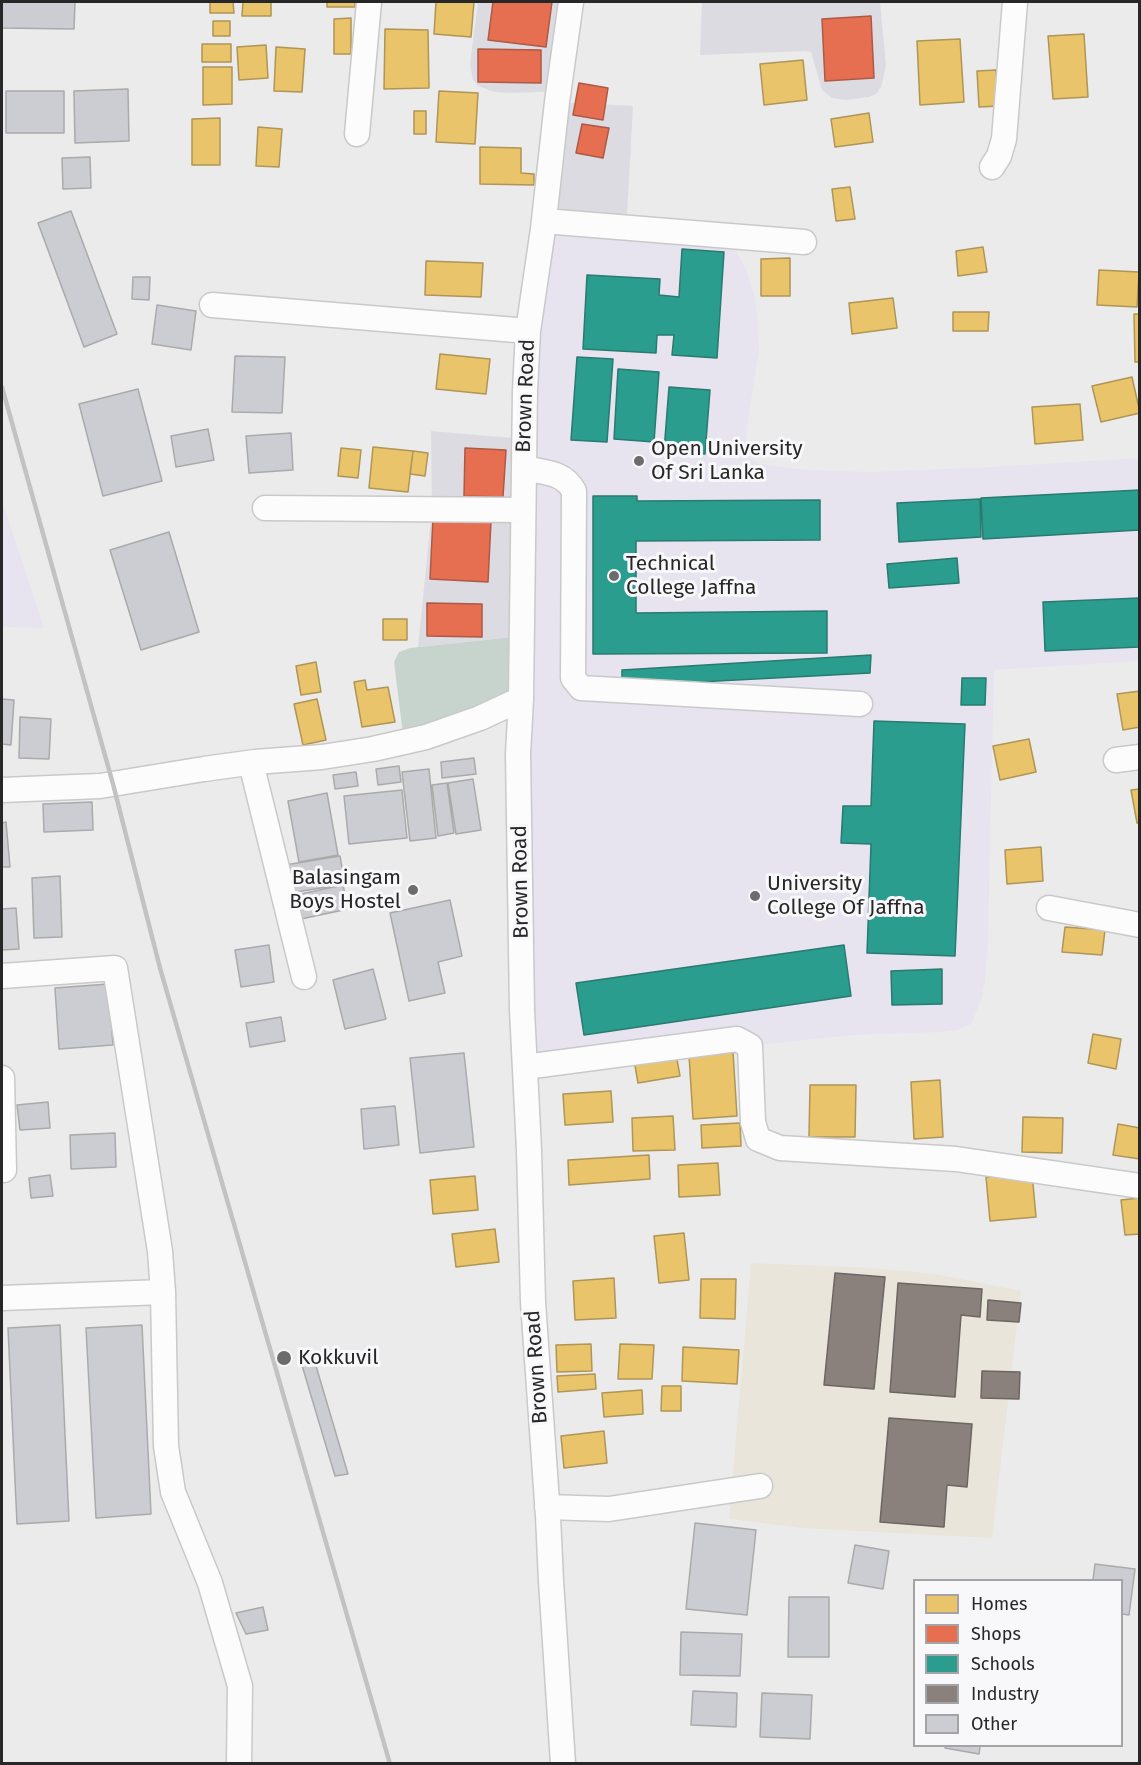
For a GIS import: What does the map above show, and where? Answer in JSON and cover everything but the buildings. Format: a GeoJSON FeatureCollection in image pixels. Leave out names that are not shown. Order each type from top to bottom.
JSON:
{"type":"FeatureCollection","features":[{"type":"Feature","properties":{"kind":"street"},"geometry":{"type":"LineString","coordinates":[[357,134],[369,2]]}},
{"type":"Feature","properties":{"kind":"street","name":"Brown Road"},"geometry":{"type":"LineString","coordinates":[[563,1764],[532,1302],[529,1150],[522,1010],[518,754],[528,331],[571,2]]}},
{"type":"Feature","properties":{"kind":"street"},"geometry":{"type":"LineString","coordinates":[[992,167],[999,156],[1004,139],[1015,2]]}},
{"type":"Feature","properties":{"kind":"street"},"geometry":{"type":"LineString","coordinates":[[543,221],[804,242]]}},
{"type":"Feature","properties":{"kind":"street"},"geometry":{"type":"LineString","coordinates":[[212,305],[528,331]]}},
{"type":"Feature","properties":{"kind":"street"},"geometry":{"type":"LineString","coordinates":[[524,468],[561,476],[569,482],[574,491],[573,678],[581,688],[860,704]]}},
{"type":"Feature","properties":{"kind":"street"},"geometry":{"type":"LineString","coordinates":[[265,508],[523,510]]}},
{"type":"Feature","properties":{"kind":"street"},"geometry":{"type":"LineString","coordinates":[[2,790],[100,786],[251,763],[322,757],[373,749],[426,737],[480,718],[521,699]]}},
{"type":"Feature","properties":{"kind":"street"},"geometry":{"type":"LineString","coordinates":[[251,763],[304,977]]}},
{"type":"Feature","properties":{"kind":"street"},"geometry":{"type":"LineString","coordinates":[[1049,908],[1140,925]]}},
{"type":"Feature","properties":{"kind":"street"},"geometry":{"type":"LineString","coordinates":[[2,976],[115,968],[160,1251],[166,1446],[173,1492],[210,1583],[240,1686],[239,1764]]}},
{"type":"Feature","properties":{"kind":"street"},"geometry":{"type":"LineString","coordinates":[[525,1067],[738,1039],[750,1046],[753,1122],[758,1139],[780,1148],[956,1159],[1140,1186]]}},
{"type":"Feature","properties":{"kind":"street"},"geometry":{"type":"LineString","coordinates":[[2,1078],[4,1170]]}},
{"type":"Feature","properties":{"kind":"street"},"geometry":{"type":"LineString","coordinates":[[2,1298],[163,1292]]}},
{"type":"Feature","properties":{"kind":"street"},"geometry":{"type":"LineString","coordinates":[[547,1507],[609,1509],[760,1486]]}},
{"type":"Feature","properties":{"kind":"shaded area"},"geometry":{"type":"Polygon","coordinates":[[[478,2],[571,2],[559,91],[495,92],[478,86],[473,80],[470,64],[478,2]]]}},
{"type":"Feature","properties":{"kind":"shaded area"},"geometry":{"type":"Polygon","coordinates":[[[702,2],[880,2],[886,66],[881,87],[876,94],[869,97],[846,100],[832,98],[822,90],[811,52],[700,55],[702,2]]]}},
{"type":"Feature","properties":{"kind":"shaded area"},"geometry":{"type":"Polygon","coordinates":[[[557,102],[633,106],[626,233],[544,221],[557,102]]]}},
{"type":"Feature","properties":{"kind":"shaded area"},"geometry":{"type":"Polygon","coordinates":[[[543,229],[734,247],[746,270],[754,295],[758,322],[759,351],[746,432],[748,457],[759,464],[807,470],[870,472],[1139,458],[1139,661],[994,670],[988,939],[981,1001],[971,1024],[957,1030],[942,1032],[853,1035],[750,1046],[519,1064],[518,754],[543,229]]]}},
{"type":"Feature","properties":{"kind":"shaded area"},"geometry":{"type":"Polygon","coordinates":[[[431,431],[524,439],[522,636],[418,647],[432,509],[431,431]]]}},
{"type":"Feature","properties":{"kind":"shaded area"},"geometry":{"type":"Polygon","coordinates":[[[2,500],[44,628],[2,627],[2,500]]]}},
{"type":"Feature","properties":{"kind":"shaded area"},"geometry":{"type":"Polygon","coordinates":[[[522,636],[521,699],[404,742],[394,662],[399,652],[410,648],[522,636]]]}},
{"type":"Feature","properties":{"kind":"shaded area"},"geometry":{"type":"Polygon","coordinates":[[[751,1263],[873,1268],[935,1274],[1021,1291],[992,1538],[802,1528],[729,1519],[751,1263]]]}},
{"type":"Feature","properties":{"kind":"railway"},"geometry":{"type":"LineString","coordinates":[[2,387],[113,784],[160,968],[390,1764]]}},
{"type":"Feature","properties":{"kind":"place","name":"Open University Of Sri Lanka"},"geometry":{"type":"Point","coordinates":[639,461]}},
{"type":"Feature","properties":{"kind":"place","name":"Technical College Jaffna"},"geometry":{"type":"Point","coordinates":[614,576]}},
{"type":"Feature","properties":{"kind":"place","name":"Balasingam Boys Hostel"},"geometry":{"type":"Point","coordinates":[413,890]}},
{"type":"Feature","properties":{"kind":"place","name":"University College Of Jaffna"},"geometry":{"type":"Point","coordinates":[755,896]}},
{"type":"Feature","properties":{"kind":"place","name":"Kokkuvil"},"geometry":{"type":"Point","coordinates":[284,1358]}}]}
